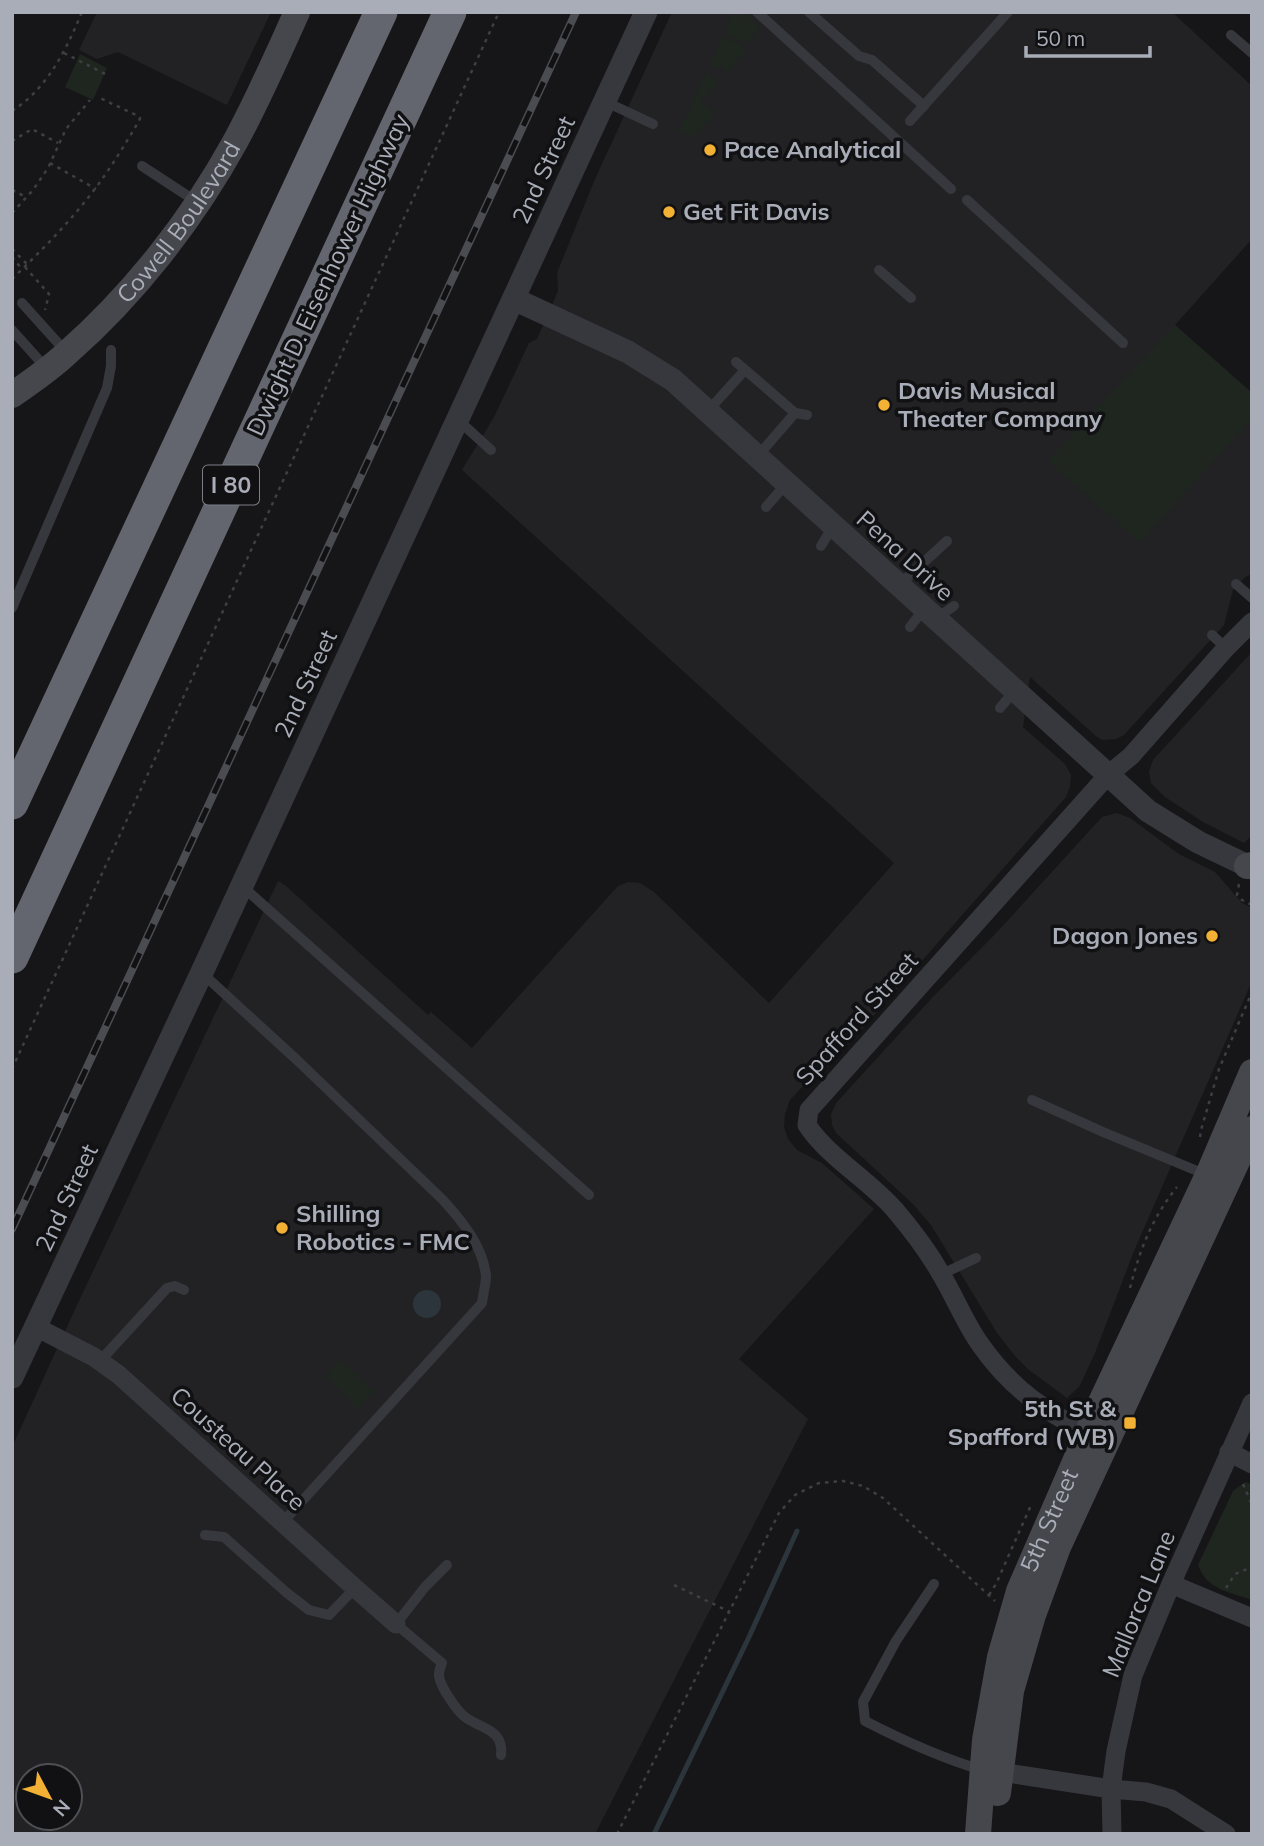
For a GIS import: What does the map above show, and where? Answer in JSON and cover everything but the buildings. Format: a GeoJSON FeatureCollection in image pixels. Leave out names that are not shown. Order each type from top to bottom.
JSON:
{"type":"FeatureCollection","features":[{"type":"Feature","properties":{"kind":"highway","name":"I 80"},"geometry":{"type":"LineString","coordinates":[[12,803],[381,12]]}},
{"type":"Feature","properties":{"kind":"highway","name":"Dwight D. Eisenhower Highway"},"geometry":{"type":"LineString","coordinates":[[12,957],[450,12]]}},
{"type":"Feature","properties":{"kind":"main road","name":"Cowell Boulevard"},"geometry":{"type":"LineString","coordinates":[[12,395],[58,361],[139,280],[172,239],[234,144],[297,12]]}},
{"type":"Feature","properties":{"kind":"main road","name":"5th Street"},"geometry":{"type":"LineString","coordinates":[[1097,1437],[1201,1172],[1252,1072]]}},
{"type":"Feature","properties":{"kind":"main road","name":"5th Street"},"geometry":{"type":"LineString","coordinates":[[996,1834],[991,1771],[985,1740],[1000,1657],[1019,1591],[1252,1129]]}},
{"type":"Feature","properties":{"kind":"main road","name":"5th Street"},"geometry":{"type":"LineString","coordinates":[[978,1834],[991,1771]]}},
{"type":"Feature","properties":{"kind":"street","name":"2nd Street"},"geometry":{"type":"LineString","coordinates":[[12,1377],[646,12]]}},
{"type":"Feature","properties":{"kind":"street","name":"Pena Drive"},"geometry":{"type":"LineString","coordinates":[[514,299],[628,352],[673,380],[931,615],[1008,699],[1108,775],[1148,811],[1247,870]]}},
{"type":"Feature","properties":{"kind":"street","name":"Spafford Street"},"geometry":{"type":"LineString","coordinates":[[1097,1437],[1037,1404],[1013,1383],[979,1343],[942,1275],[916,1236],[868,1182],[817,1139],[807,1125],[808,1110],[1108,775],[1131,756],[1219,641],[1252,622]]}},
{"type":"Feature","properties":{"kind":"street","name":"Cousteau Place"},"geometry":{"type":"LineString","coordinates":[[36,1327],[100,1361],[119,1375],[396,1624]]}},
{"type":"Feature","properties":{"kind":"street","name":"Mallorca Lane"},"geometry":{"type":"LineString","coordinates":[[1112,1834],[1111,1789],[1116,1751],[1133,1675],[1252,1403]]}},
{"type":"Feature","properties":{"kind":"street"},"geometry":{"type":"LineString","coordinates":[[1229,1452],[1252,1464]]}},
{"type":"Feature","properties":{"kind":"street"},"geometry":{"type":"LineString","coordinates":[[1171,1584],[1252,1618]]}},
{"type":"Feature","properties":{"kind":"street"},"geometry":{"type":"LineString","coordinates":[[991,1771],[1111,1789],[1146,1791],[1171,1799],[1226,1834]]}},
{"type":"Feature","properties":{"kind":"lane"},"geometry":{"type":"LineString","coordinates":[[757,12],[951,189]]}},
{"type":"Feature","properties":{"kind":"lane"},"geometry":{"type":"LineString","coordinates":[[808,12],[859,56],[872,60],[924,106]]}},
{"type":"Feature","properties":{"kind":"lane"},"geometry":{"type":"LineString","coordinates":[[910,121],[1009,12]]}},
{"type":"Feature","properties":{"kind":"lane"},"geometry":{"type":"LineString","coordinates":[[1231,35],[1252,53]]}},
{"type":"Feature","properties":{"kind":"lane"},"geometry":{"type":"LineString","coordinates":[[605,101],[653,124]]}},
{"type":"Feature","properties":{"kind":"lane"},"geometry":{"type":"LineString","coordinates":[[142,166],[198,202]]}},
{"type":"Feature","properties":{"kind":"lane"},"geometry":{"type":"LineString","coordinates":[[967,200],[1123,343]]}},
{"type":"Feature","properties":{"kind":"lane"},"geometry":{"type":"LineString","coordinates":[[879,271],[911,298]]}},
{"type":"Feature","properties":{"kind":"lane"},"geometry":{"type":"LineString","coordinates":[[22,303],[58,361]]}},
{"type":"Feature","properties":{"kind":"lane"},"geometry":{"type":"LineString","coordinates":[[12,330],[58,361]]}},
{"type":"Feature","properties":{"kind":"lane"},"geometry":{"type":"LineString","coordinates":[[12,608],[107,388],[111,351]]}},
{"type":"Feature","properties":{"kind":"lane"},"geometry":{"type":"LineString","coordinates":[[736,362],[795,413],[807,415]]}},
{"type":"Feature","properties":{"kind":"lane"},"geometry":{"type":"LineString","coordinates":[[707,412],[744,370]]}},
{"type":"Feature","properties":{"kind":"lane"},"geometry":{"type":"LineString","coordinates":[[757,457],[795,413]]}},
{"type":"Feature","properties":{"kind":"lane"},"geometry":{"type":"LineString","coordinates":[[458,420],[491,450]]}},
{"type":"Feature","properties":{"kind":"lane"},"geometry":{"type":"LineString","coordinates":[[765,507],[786,484]]}},
{"type":"Feature","properties":{"kind":"lane"},"geometry":{"type":"LineString","coordinates":[[821,546],[833,526]]}},
{"type":"Feature","properties":{"kind":"lane"},"geometry":{"type":"LineString","coordinates":[[899,586],[947,541]]}},
{"type":"Feature","properties":{"kind":"lane"},"geometry":{"type":"LineString","coordinates":[[1236,584],[1252,598]]}},
{"type":"Feature","properties":{"kind":"lane"},"geometry":{"type":"LineString","coordinates":[[241,885],[589,1195]]}},
{"type":"Feature","properties":{"kind":"lane"},"geometry":{"type":"LineString","coordinates":[[202,972],[290,1052],[450,1208],[464,1223],[479,1251],[486,1276],[482,1303],[282,1523]]}},
{"type":"Feature","properties":{"kind":"lane"},"geometry":{"type":"LineString","coordinates":[[1032,1100],[1201,1172]]}},
{"type":"Feature","properties":{"kind":"lane"},"geometry":{"type":"LineString","coordinates":[[942,1275],[976,1258]]}},
{"type":"Feature","properties":{"kind":"lane"},"geometry":{"type":"LineString","coordinates":[[100,1361],[167,1287],[175,1286],[184,1290]]}},
{"type":"Feature","properties":{"kind":"lane"},"geometry":{"type":"LineString","coordinates":[[205,1535],[224,1536],[309,1610],[329,1615],[355,1588]]}},
{"type":"Feature","properties":{"kind":"lane"},"geometry":{"type":"LineString","coordinates":[[447,1564],[396,1624],[442,1662],[439,1674],[441,1682],[458,1711],[498,1737],[502,1745],[501,1755]]}},
{"type":"Feature","properties":{"kind":"lane"},"geometry":{"type":"LineString","coordinates":[[934,1584],[896,1641],[863,1702],[865,1721],[956,1762],[991,1771]]}},
{"type":"Feature","properties":{"kind":"path"},"geometry":{"type":"LineString","coordinates":[[12,111],[45,81],[64,53],[82,12]]}},
{"type":"Feature","properties":{"kind":"path"},"geometry":{"type":"LineString","coordinates":[[12,1069],[499,12]]}},
{"type":"Feature","properties":{"kind":"path"},"geometry":{"type":"LineString","coordinates":[[64,53],[107,75]]}},
{"type":"Feature","properties":{"kind":"path"},"geometry":{"type":"LineString","coordinates":[[12,279],[56,236],[96,189],[140,118],[98,97]]}},
{"type":"Feature","properties":{"kind":"path"},"geometry":{"type":"LineString","coordinates":[[12,213],[27,198],[50,163],[71,123],[90,100]]}},
{"type":"Feature","properties":{"kind":"path"},"geometry":{"type":"LineString","coordinates":[[12,141],[32,129],[59,143]]}},
{"type":"Feature","properties":{"kind":"path"},"geometry":{"type":"LineString","coordinates":[[50,163],[96,189]]}},
{"type":"Feature","properties":{"kind":"path"},"geometry":{"type":"LineString","coordinates":[[12,192],[27,198]]}},
{"type":"Feature","properties":{"kind":"path"},"geometry":{"type":"LineString","coordinates":[[12,249],[49,294]]}},
{"type":"Feature","properties":{"kind":"path"},"geometry":{"type":"LineString","coordinates":[[12,257],[25,266]]}},
{"type":"Feature","properties":{"kind":"path"},"geometry":{"type":"LineString","coordinates":[[1247,870],[1237,895],[1252,905]]}},
{"type":"Feature","properties":{"kind":"path"},"geometry":{"type":"LineString","coordinates":[[1129,1292],[1138,1256],[1161,1208],[1177,1188],[1201,1172],[1201,1130],[1219,1069],[1252,992]]}},
{"type":"Feature","properties":{"kind":"path"},"geometry":{"type":"LineString","coordinates":[[617,1834],[779,1513],[795,1495],[819,1483],[843,1481],[863,1486],[883,1498],[1000,1606]]}},
{"type":"Feature","properties":{"kind":"path"},"geometry":{"type":"LineString","coordinates":[[1243,1484],[1252,1505]]}},
{"type":"Feature","properties":{"kind":"path"},"geometry":{"type":"LineString","coordinates":[[989,1595],[1034,1498]]}},
{"type":"Feature","properties":{"kind":"path"},"geometry":{"type":"LineString","coordinates":[[1224,1591],[1235,1574],[1252,1567]]}},
{"type":"Feature","properties":{"kind":"path"},"geometry":{"type":"LineString","coordinates":[[674,1585],[730,1612]]}},
{"type":"Feature","properties":{"kind":"shaded area"},"geometry":{"type":"Polygon","coordinates":[[[97,12],[271,12],[227,105],[118,52],[97,59],[79,50],[97,12]]]}},
{"type":"Feature","properties":{"kind":"shaded area"},"geometry":{"type":"Polygon","coordinates":[[[672,12],[1172,12],[1252,86],[1252,239],[1175,325],[1252,393],[1252,574],[1245,577],[1233,590],[1224,625],[1124,735],[1116,739],[1102,740],[1096,736],[1030,677],[1023,727],[1065,764],[1071,775],[1066,797],[839,1055],[816,1079],[801,1088],[790,1100],[784,1127],[788,1139],[797,1150],[822,1163],[874,1209],[739,1359],[808,1419],[595,1834],[12,1834],[12,1447],[278,881],[428,1015],[431,1012],[472,1048],[618,886],[628,882],[640,883],[654,892],[769,1003],[894,863],[462,470],[494,417],[529,343],[537,339],[558,291],[557,273],[595,179],[672,12]]]}},
{"type":"Feature","properties":{"kind":"shaded area"},"geometry":{"type":"Polygon","coordinates":[[[733,12],[743,12],[760,29],[747,44],[724,33],[733,12]]]}},
{"type":"Feature","properties":{"kind":"shaded area"},"geometry":{"type":"Polygon","coordinates":[[[723,36],[748,49],[727,72],[719,65],[716,68],[710,65],[723,36]]]}},
{"type":"Feature","properties":{"kind":"shaded area"},"geometry":{"type":"Polygon","coordinates":[[[80,54],[107,68],[93,100],[65,87],[80,54]]]}},
{"type":"Feature","properties":{"kind":"shaded area"},"geometry":{"type":"Polygon","coordinates":[[[707,72],[718,81],[701,101],[715,114],[691,138],[679,131],[707,72]]]}},
{"type":"Feature","properties":{"kind":"shaded area"},"geometry":{"type":"Polygon","coordinates":[[[1175,325],[1252,393],[1252,418],[1140,543],[1048,461],[1175,325]]]}},
{"type":"Feature","properties":{"kind":"shaded area"},"geometry":{"type":"Polygon","coordinates":[[[1252,652],[1252,837],[1244,843],[1203,822],[1165,797],[1151,783],[1149,772],[1153,760],[1252,652]]]}},
{"type":"Feature","properties":{"kind":"shaded area"},"geometry":{"type":"Polygon","coordinates":[[[1117,813],[1130,818],[1179,854],[1215,872],[1242,903],[1252,908],[1252,981],[1134,1251],[1095,1353],[1079,1387],[1067,1398],[1015,1356],[997,1333],[931,1225],[913,1204],[836,1133],[831,1114],[837,1102],[1102,817],[1117,813]]]}},
{"type":"Feature","properties":{"kind":"shaded area"},"geometry":{"type":"Polygon","coordinates":[[[427,1290],[437,1294],[441,1304],[437,1314],[427,1318],[417,1314],[413,1304],[417,1294],[427,1290]]]}},
{"type":"Feature","properties":{"kind":"shaded area"},"geometry":{"type":"Polygon","coordinates":[[[340,1360],[374,1391],[357,1410],[348,1401],[350,1399],[326,1376],[340,1360]]]}},
{"type":"Feature","properties":{"kind":"shaded area"},"geometry":{"type":"Polygon","coordinates":[[[1245,1482],[1252,1484],[1252,1600],[1213,1585],[1198,1565],[1233,1491],[1245,1482]]]}},
{"type":"Feature","properties":{"kind":"waterway"},"geometry":{"type":"LineString","coordinates":[[654,1834],[797,1531]]}},
{"type":"Feature","properties":{"kind":"railway"},"geometry":{"type":"LineString","coordinates":[[12,1229],[576,12]]}},
{"type":"Feature","properties":{"kind":"place","name":"Pace Analytical"},"geometry":{"type":"Point","coordinates":[710,150]}},
{"type":"Feature","properties":{"kind":"place","name":"Get Fit Davis"},"geometry":{"type":"Point","coordinates":[669,212]}},
{"type":"Feature","properties":{"kind":"place","name":"Davis Musical Theater Company"},"geometry":{"type":"Point","coordinates":[884,405]}},
{"type":"Feature","properties":{"kind":"place","name":"Dagon Jones"},"geometry":{"type":"Point","coordinates":[1212,936]}},
{"type":"Feature","properties":{"kind":"place","name":"Shilling Robotics - FMC"},"geometry":{"type":"Point","coordinates":[282,1228]}},
{"type":"Feature","properties":{"kind":"place","name":"5th St & Spafford (WB)"},"geometry":{"type":"Point","coordinates":[1130,1423]}}]}
